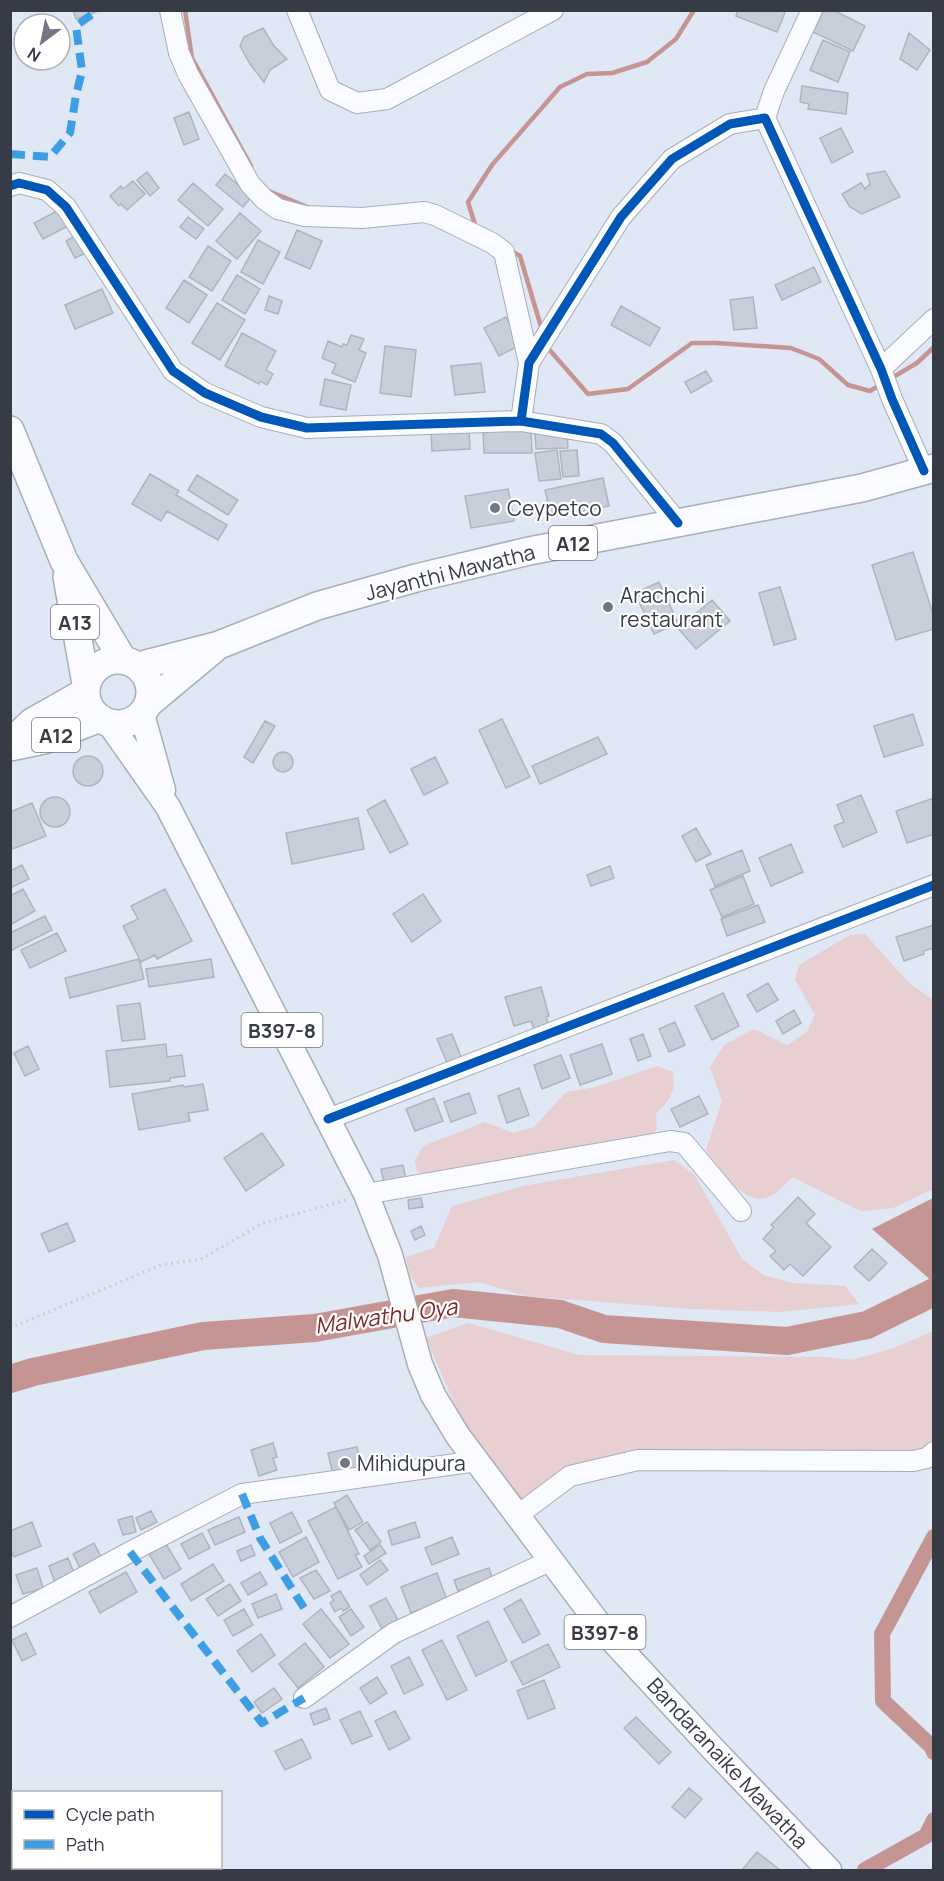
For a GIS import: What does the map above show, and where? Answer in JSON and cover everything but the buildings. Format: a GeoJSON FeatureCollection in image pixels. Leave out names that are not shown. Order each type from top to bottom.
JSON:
{"type":"FeatureCollection","features":[{"type":"Feature","properties":{"kind":"highway","name":"A13"},"geometry":{"type":"LineString","coordinates":[[10,430],[64,561],[130,663]]}},
{"type":"Feature","properties":{"kind":"highway","name":"Jayanthi Mawatha"},"geometry":{"type":"LineString","coordinates":[[130,663],[219,645],[316,606],[416,578],[529,551],[678,522],[777,506],[862,488],[929,470]]}},
{"type":"Feature","properties":{"kind":"highway","name":"A13"},"geometry":{"type":"LineString","coordinates":[[64,561],[86,688]]}},
{"type":"Feature","properties":{"kind":"highway","name":"Jayanthi Mawatha"},"geometry":{"type":"LineString","coordinates":[[145,709],[219,645]]}},
{"type":"Feature","properties":{"kind":"highway"},"geometry":{"type":"LineString","coordinates":[[111,660],[130,663],[149,683],[150,694],[145,709],[127,723],[104,721],[92,711],[87,702],[86,688],[91,673],[100,665],[111,660]]}},
{"type":"Feature","properties":{"kind":"highway","name":"A12"},"geometry":{"type":"LineString","coordinates":[[10,745],[32,722],[86,688]]}},
{"type":"Feature","properties":{"kind":"highway","name":"A12"},"geometry":{"type":"LineString","coordinates":[[10,745],[44,740],[104,721]]}},
{"type":"Feature","properties":{"kind":"main road","name":"Bandaranaike Mawatha"},"geometry":{"type":"LineString","coordinates":[[145,709],[168,807]]}},
{"type":"Feature","properties":{"kind":"main road","name":"Bandaranaike Mawatha"},"geometry":{"type":"LineString","coordinates":[[104,721],[168,807],[366,1194],[390,1255],[420,1364],[433,1395],[477,1461],[604,1631],[829,1870]]}},
{"type":"Feature","properties":{"kind":"street"},"geometry":{"type":"LineString","coordinates":[[170,10],[179,53],[188,74],[250,184],[264,199],[278,209],[305,216],[362,218],[429,213],[504,252],[529,363],[521,421]]}},
{"type":"Feature","properties":{"kind":"street"},"geometry":{"type":"LineString","coordinates":[[297,10],[330,90],[357,103],[387,99],[553,10]]}},
{"type":"Feature","properties":{"kind":"street"},"geometry":{"type":"LineString","coordinates":[[812,10],[774,92],[765,118],[882,372],[892,399],[929,470]]}},
{"type":"Feature","properties":{"kind":"street"},"geometry":{"type":"LineString","coordinates":[[529,363],[621,217],[672,159],[730,124],[765,118]]}},
{"type":"Feature","properties":{"kind":"street"},"geometry":{"type":"LineString","coordinates":[[10,186],[19,183],[47,190],[66,207],[173,370],[205,393],[261,417],[307,428],[521,421],[601,434],[613,443],[678,522]]}},
{"type":"Feature","properties":{"kind":"street"},"geometry":{"type":"LineString","coordinates":[[882,372],[933,319]]}},
{"type":"Feature","properties":{"kind":"street"},"geometry":{"type":"LineString","coordinates":[[328,1119],[933,885]]}},
{"type":"Feature","properties":{"kind":"street"},"geometry":{"type":"LineString","coordinates":[[366,1194],[670,1140],[684,1143],[741,1211]]}},
{"type":"Feature","properties":{"kind":"street"},"geometry":{"type":"LineString","coordinates":[[518,1515],[570,1476],[638,1460],[913,1461],[927,1458],[933,1452]]}},
{"type":"Feature","properties":{"kind":"street"},"geometry":{"type":"LineString","coordinates":[[10,1617],[242,1494],[477,1461]]}},
{"type":"Feature","properties":{"kind":"street"},"geometry":{"type":"LineString","coordinates":[[304,1698],[394,1633],[552,1560]]}},
{"type":"Feature","properties":{"kind":"path"},"geometry":{"type":"LineString","coordinates":[[10,1328],[161,1265],[201,1259],[263,1223],[366,1194]]}},
{"type":"Feature","properties":{"kind":"shaded area"},"geometry":{"type":"Polygon","coordinates":[[[865,934],[908,982],[933,1000],[933,1189],[893,1208],[861,1211],[793,1177],[771,1196],[751,1197],[733,1185],[706,1150],[722,1101],[710,1067],[724,1045],[754,1029],[787,1045],[807,1032],[815,1015],[795,980],[799,965],[850,935],[865,934]]]}},
{"type":"Feature","properties":{"kind":"shaded area"},"geometry":{"type":"Polygon","coordinates":[[[657,1066],[673,1072],[674,1085],[668,1100],[656,1114],[657,1129],[649,1140],[427,1176],[417,1171],[415,1161],[423,1146],[485,1122],[513,1133],[534,1127],[566,1092],[596,1087],[657,1066]]]}},
{"type":"Feature","properties":{"kind":"shaded area"},"geometry":{"type":"Polygon","coordinates":[[[674,1160],[694,1174],[742,1259],[765,1276],[794,1283],[845,1286],[859,1304],[781,1312],[691,1309],[526,1296],[479,1282],[419,1288],[410,1276],[406,1257],[434,1248],[452,1206],[523,1186],[674,1160]]]}},
{"type":"Feature","properties":{"kind":"shaded area"},"geometry":{"type":"Polygon","coordinates":[[[933,1198],[933,1282],[872,1229],[933,1198]]]}},
{"type":"Feature","properties":{"kind":"shaded area"},"geometry":{"type":"Polygon","coordinates":[[[468,1323],[579,1355],[824,1357],[852,1360],[894,1348],[933,1331],[933,1452],[638,1460],[519,1504],[464,1426],[426,1338],[468,1323]]]}},
{"type":"Feature","properties":{"kind":"waterway"},"geometry":{"type":"LineString","coordinates":[[185,10],[192,58],[251,166]]}},
{"type":"Feature","properties":{"kind":"waterway"},"geometry":{"type":"LineString","coordinates":[[476,228],[468,202],[492,165],[560,87],[587,74],[612,73],[647,62],[676,39],[694,10]]}},
{"type":"Feature","properties":{"kind":"waterway"},"geometry":{"type":"LineString","coordinates":[[264,189],[312,209]]}},
{"type":"Feature","properties":{"kind":"waterway"},"geometry":{"type":"LineString","coordinates":[[511,251],[520,256],[542,330]]}},
{"type":"Feature","properties":{"kind":"waterway"},"geometry":{"type":"LineString","coordinates":[[547,347],[588,394],[628,389],[692,343],[791,348],[819,359],[848,385],[870,391],[880,385]]}},
{"type":"Feature","properties":{"kind":"waterway"},"geometry":{"type":"LineString","coordinates":[[890,379],[917,363],[934,347]]}},
{"type":"Feature","properties":{"kind":"waterway","name":"Malwathu Oya"},"geometry":{"type":"LineString","coordinates":[[10,1379],[33,1372],[203,1336],[315,1328],[453,1303],[560,1314],[604,1329],[787,1341],[867,1325],[934,1292]]}},
{"type":"Feature","properties":{"kind":"waterway"},"geometry":{"type":"LineString","coordinates":[[934,1537],[882,1634],[883,1701],[932,1747],[934,1752]]}},
{"type":"Feature","properties":{"kind":"waterway"},"geometry":{"type":"LineString","coordinates":[[865,1870],[926,1836],[934,1820]]}},
{"type":"Feature","properties":{"kind":"marked path"},"geometry":{"type":"LineString","coordinates":[[10,154],[50,157],[70,133],[82,71],[76,26],[98,10]]}},
{"type":"Feature","properties":{"kind":"marked path"},"geometry":{"type":"LineString","coordinates":[[242,1494],[260,1538],[306,1611]]}},
{"type":"Feature","properties":{"kind":"marked path"},"geometry":{"type":"LineString","coordinates":[[130,1552],[262,1723],[304,1698]]}},
{"type":"Feature","properties":{"kind":"cycle path"},"geometry":{"type":"LineString","coordinates":[[521,421],[529,363],[621,217],[672,159],[730,124],[765,118],[881,369],[924,471]]}},
{"type":"Feature","properties":{"kind":"cycle path"},"geometry":{"type":"LineString","coordinates":[[10,186],[19,183],[47,190],[66,207],[173,371],[205,393],[261,417],[307,428],[521,421],[601,434],[613,443],[678,523]]}},
{"type":"Feature","properties":{"kind":"cycle path"},"geometry":{"type":"LineString","coordinates":[[328,1119],[934,885]]}},
{"type":"Feature","properties":{"kind":"place","name":"Ceypetco"},"geometry":{"type":"Point","coordinates":[495,508]}},
{"type":"Feature","properties":{"kind":"place","name":"Arachchi restaurant"},"geometry":{"type":"Point","coordinates":[608,607]}},
{"type":"Feature","properties":{"kind":"place","name":"Mihidupura"},"geometry":{"type":"Point","coordinates":[345,1463]}}]}
